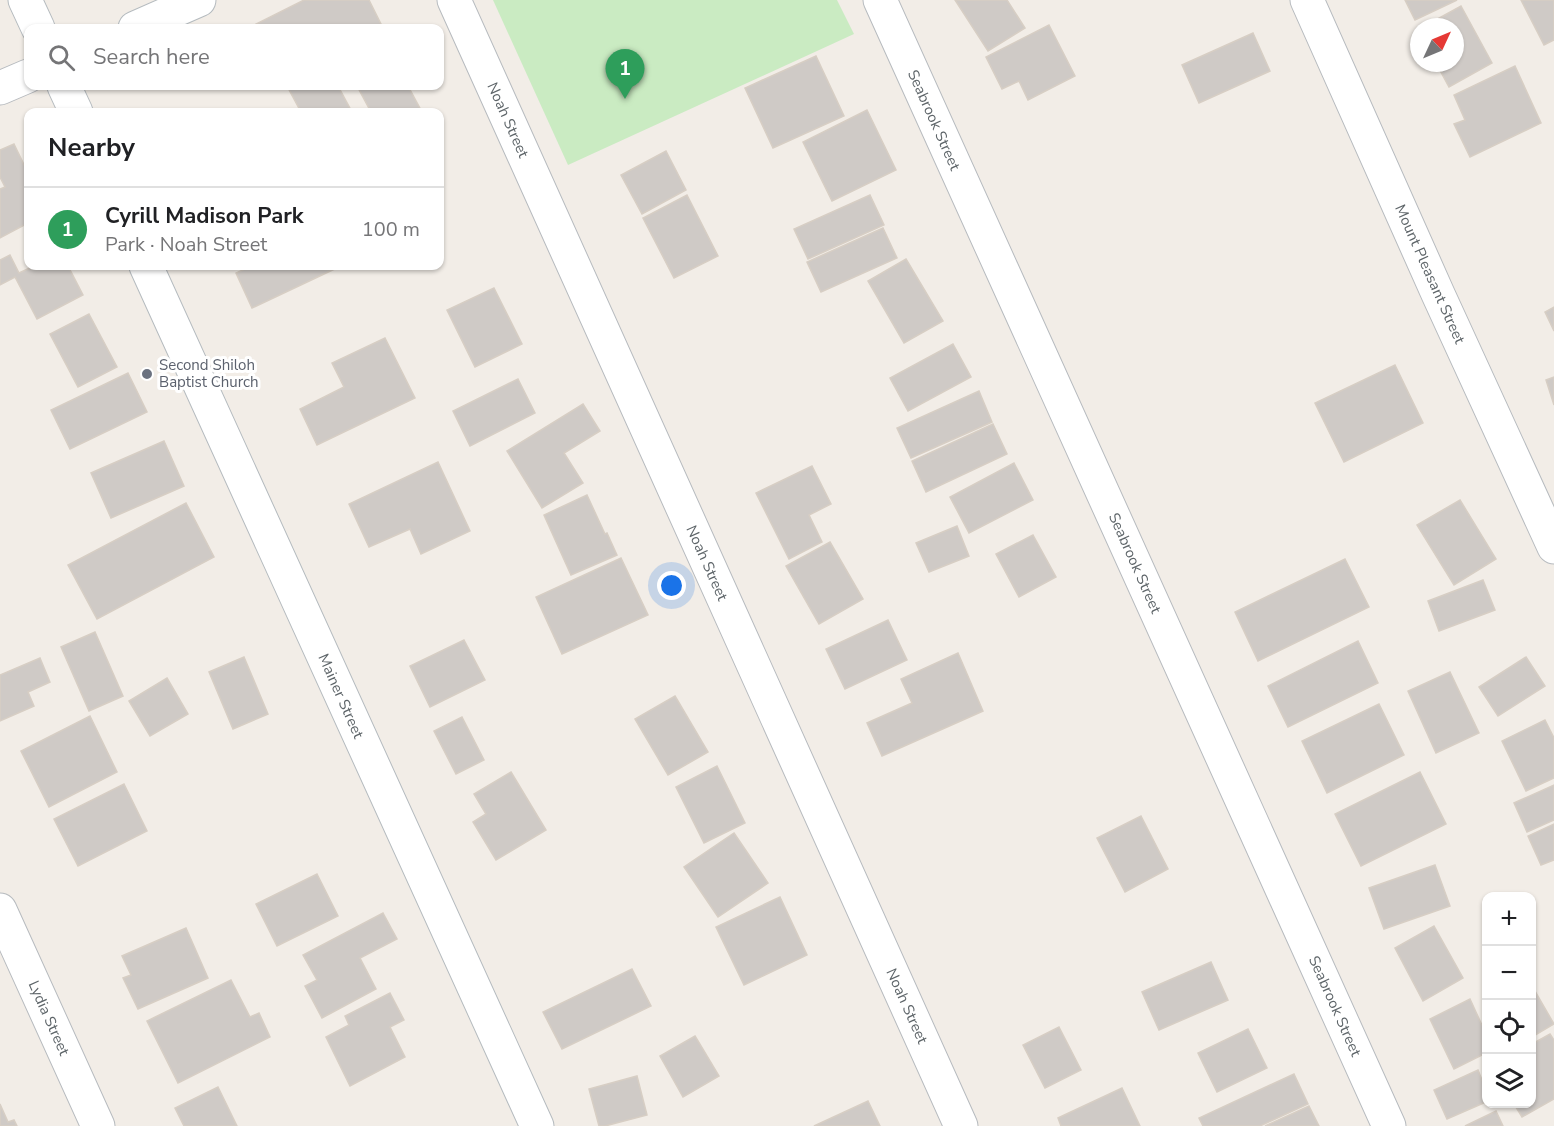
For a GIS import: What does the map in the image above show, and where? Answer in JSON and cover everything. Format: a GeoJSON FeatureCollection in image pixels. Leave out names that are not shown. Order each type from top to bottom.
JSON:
{"type":"FeatureCollection","features":[{"type":"Feature","properties":{"kind":"street"},"geometry":{"type":"LineString","coordinates":[[25,0],[36,24]]}},
{"type":"Feature","properties":{"kind":"street"},"geometry":{"type":"LineString","coordinates":[[144,24],[199,0]]}},
{"type":"Feature","properties":{"kind":"street","name":"Noah Street"},"geometry":{"type":"LineString","coordinates":[[454,0],[961,1126]]}},
{"type":"Feature","properties":{"kind":"street","name":"Seabrook Street"},"geometry":{"type":"LineString","coordinates":[[880,0],[1389,1126]]}},
{"type":"Feature","properties":{"kind":"street","name":"Mount Pleasant Street"},"geometry":{"type":"LineString","coordinates":[[1307,0],[1554,547]]}},
{"type":"Feature","properties":{"kind":"street"},"geometry":{"type":"LineString","coordinates":[[0,88],[24,78]]}},
{"type":"Feature","properties":{"kind":"street"},"geometry":{"type":"LineString","coordinates":[[66,90],[74,108]]}},
{"type":"Feature","properties":{"kind":"street","name":"Mainer Street"},"geometry":{"type":"LineString","coordinates":[[148,270],[537,1126]]}},
{"type":"Feature","properties":{"kind":"street","name":"Lydia Street"},"geometry":{"type":"LineString","coordinates":[[0,910],[98,1126]]}},
{"type":"Feature","properties":{"kind":"green space"},"geometry":{"type":"Polygon","coordinates":[[[493,0],[837,0],[854,34],[568,165],[493,0]]]}},
{"type":"Feature","properties":{"kind":"building"},"geometry":{"type":"Polygon","coordinates":[[[304,0],[369,0],[381,24],[256,24],[304,0]]]}},
{"type":"Feature","properties":{"kind":"building"},"geometry":{"type":"Polygon","coordinates":[[[955,0],[1007,0],[1025,28],[988,51],[955,0]]]}},
{"type":"Feature","properties":{"kind":"building"},"geometry":{"type":"Polygon","coordinates":[[[1405,0],[1457,0],[1419,18],[1414,18],[1405,0]]]}},
{"type":"Feature","properties":{"kind":"building"},"geometry":{"type":"Polygon","coordinates":[[[1521,0],[1554,0],[1554,40],[1544,45],[1521,0]]]}},
{"type":"Feature","properties":{"kind":"building"},"geometry":{"type":"Polygon","coordinates":[[[1461,6],[1492,63],[1449,87],[1441,72],[1464,72],[1464,18],[1439,18],[1461,6]]]}},
{"type":"Feature","properties":{"kind":"building"},"geometry":{"type":"Polygon","coordinates":[[[1049,25],[1075,76],[1028,100],[1019,81],[1002,89],[986,57],[1049,25]]]}},
{"type":"Feature","properties":{"kind":"building"},"geometry":{"type":"Polygon","coordinates":[[[1253,33],[1270,71],[1199,103],[1182,65],[1253,33]]]}},
{"type":"Feature","properties":{"kind":"building"},"geometry":{"type":"Polygon","coordinates":[[[816,56],[844,116],[773,148],[745,88],[816,56]]]}},
{"type":"Feature","properties":{"kind":"building"},"geometry":{"type":"Polygon","coordinates":[[[1515,66],[1541,123],[1470,157],[1454,124],[1465,120],[1454,95],[1515,66]]]}},
{"type":"Feature","properties":{"kind":"building"},"geometry":{"type":"Polygon","coordinates":[[[289,90],[340,90],[350,108],[299,108],[289,90]]]}},
{"type":"Feature","properties":{"kind":"building"},"geometry":{"type":"Polygon","coordinates":[[[359,90],[410,90],[420,108],[369,108],[359,90]]]}},
{"type":"Feature","properties":{"kind":"building"},"geometry":{"type":"Polygon","coordinates":[[[867,110],[896,170],[832,201],[803,142],[867,110]]]}},
{"type":"Feature","properties":{"kind":"building"},"geometry":{"type":"Polygon","coordinates":[[[14,144],[24,165],[24,225],[0,238],[0,189],[5,187],[0,177],[0,150],[14,144]]]}},
{"type":"Feature","properties":{"kind":"building"},"geometry":{"type":"Polygon","coordinates":[[[666,151],[686,190],[642,214],[621,175],[666,151]]]}},
{"type":"Feature","properties":{"kind":"building"},"geometry":{"type":"Polygon","coordinates":[[[687,195],[718,256],[674,278],[643,218],[687,195]]]}},
{"type":"Feature","properties":{"kind":"building"},"geometry":{"type":"Polygon","coordinates":[[[870,195],[884,225],[808,259],[794,229],[870,195]]]}},
{"type":"Feature","properties":{"kind":"building"},"geometry":{"type":"Polygon","coordinates":[[[883,228],[897,258],[821,292],[807,262],[883,228]]]}},
{"type":"Feature","properties":{"kind":"building"},"geometry":{"type":"Polygon","coordinates":[[[10,255],[19,273],[25,270],[70,270],[83,295],[37,319],[15,277],[0,285],[0,260],[10,255]]]}},
{"type":"Feature","properties":{"kind":"building"},"geometry":{"type":"Polygon","coordinates":[[[906,259],[943,321],[904,343],[868,281],[906,259]]]}},
{"type":"Feature","properties":{"kind":"building"},"geometry":{"type":"Polygon","coordinates":[[[242,270],[333,270],[252,308],[236,273],[242,270]]]}},
{"type":"Feature","properties":{"kind":"building"},"geometry":{"type":"Polygon","coordinates":[[[494,288],[522,344],[475,367],[447,310],[494,288]]]}},
{"type":"Feature","properties":{"kind":"building"},"geometry":{"type":"Polygon","coordinates":[[[1554,307],[1554,331],[1545,312],[1554,307]]]}},
{"type":"Feature","properties":{"kind":"building"},"geometry":{"type":"Polygon","coordinates":[[[89,314],[117,367],[78,387],[50,334],[89,314]]]}},
{"type":"Feature","properties":{"kind":"building"},"geometry":{"type":"Polygon","coordinates":[[[385,338],[415,398],[317,445],[300,409],[344,387],[332,363],[385,338]]]}},
{"type":"Feature","properties":{"kind":"building"},"geometry":{"type":"Polygon","coordinates":[[[953,344],[971,377],[908,411],[890,378],[953,344]]]}},
{"type":"Feature","properties":{"kind":"building"},"geometry":{"type":"Polygon","coordinates":[[[1395,365],[1423,423],[1344,462],[1315,403],[1395,365]]]}},
{"type":"Feature","properties":{"kind":"building"},"geometry":{"type":"Polygon","coordinates":[[[128,373],[147,412],[70,449],[51,410],[128,373]]]}},
{"type":"Feature","properties":{"kind":"building"},"geometry":{"type":"Polygon","coordinates":[[[1554,377],[1554,405],[1546,380],[1554,377]]]}},
{"type":"Feature","properties":{"kind":"building"},"geometry":{"type":"Polygon","coordinates":[[[518,379],[535,413],[470,446],[453,411],[518,379]]]}},
{"type":"Feature","properties":{"kind":"building"},"geometry":{"type":"Polygon","coordinates":[[[979,391],[992,422],[911,458],[897,428],[979,391]]]}},
{"type":"Feature","properties":{"kind":"building"},"geometry":{"type":"Polygon","coordinates":[[[583,404],[600,431],[564,453],[583,483],[542,508],[507,451],[583,404]]]}},
{"type":"Feature","properties":{"kind":"building"},"geometry":{"type":"Polygon","coordinates":[[[993,424],[1007,454],[926,492],[912,461],[993,424]]]}},
{"type":"Feature","properties":{"kind":"building"},"geometry":{"type":"Polygon","coordinates":[[[164,441],[184,486],[111,518],[91,473],[164,441]]]}},
{"type":"Feature","properties":{"kind":"building"},"geometry":{"type":"Polygon","coordinates":[[[438,462],[470,531],[421,554],[410,529],[369,547],[349,504],[438,462]]]}},
{"type":"Feature","properties":{"kind":"building"},"geometry":{"type":"Polygon","coordinates":[[[1014,463],[1033,500],[969,533],[950,497],[1014,463]]]}},
{"type":"Feature","properties":{"kind":"building"},"geometry":{"type":"Polygon","coordinates":[[[812,466],[831,504],[809,515],[822,542],[789,559],[756,493],[812,466]]]}},
{"type":"Feature","properties":{"kind":"building"},"geometry":{"type":"Polygon","coordinates":[[[587,495],[617,555],[571,575],[544,515],[587,495]]]}},
{"type":"Feature","properties":{"kind":"building"},"geometry":{"type":"Polygon","coordinates":[[[1460,500],[1496,559],[1454,585],[1417,525],[1460,500]]]}},
{"type":"Feature","properties":{"kind":"building"},"geometry":{"type":"Polygon","coordinates":[[[186,503],[214,557],[97,619],[68,565],[186,503]]]}},
{"type":"Feature","properties":{"kind":"building"},"geometry":{"type":"Polygon","coordinates":[[[957,526],[969,556],[929,572],[916,543],[957,526]]]}},
{"type":"Feature","properties":{"kind":"building"},"geometry":{"type":"Polygon","coordinates":[[[1033,535],[1056,577],[1019,597],[996,554],[1033,535]]]}},
{"type":"Feature","properties":{"kind":"building"},"geometry":{"type":"Polygon","coordinates":[[[830,542],[863,599],[819,624],[786,566],[830,542]]]}},
{"type":"Feature","properties":{"kind":"building"},"geometry":{"type":"Polygon","coordinates":[[[621,558],[648,615],[562,654],[536,597],[621,558]]]}},
{"type":"Feature","properties":{"kind":"building"},"geometry":{"type":"Polygon","coordinates":[[[1345,559],[1369,607],[1258,661],[1235,612],[1345,559]]]}},
{"type":"Feature","properties":{"kind":"building"},"geometry":{"type":"Polygon","coordinates":[[[1483,580],[1495,610],[1439,631],[1428,601],[1483,580]]]}},
{"type":"Feature","properties":{"kind":"building"},"geometry":{"type":"Polygon","coordinates":[[[888,620],[907,660],[845,689],[826,649],[888,620]]]}},
{"type":"Feature","properties":{"kind":"building"},"geometry":{"type":"Polygon","coordinates":[[[95,632],[123,696],[89,711],[61,647],[95,632]]]}},
{"type":"Feature","properties":{"kind":"building"},"geometry":{"type":"Polygon","coordinates":[[[464,640],[485,680],[430,707],[410,666],[464,640]]]}},
{"type":"Feature","properties":{"kind":"building"},"geometry":{"type":"Polygon","coordinates":[[[1358,641],[1378,683],[1288,727],[1268,686],[1358,641]]]}},
{"type":"Feature","properties":{"kind":"building"},"geometry":{"type":"Polygon","coordinates":[[[958,653],[983,711],[882,756],[867,723],[912,703],[901,679],[958,653]]]}},
{"type":"Feature","properties":{"kind":"building"},"geometry":{"type":"Polygon","coordinates":[[[244,657],[268,714],[233,729],[209,672],[244,657]]]}},
{"type":"Feature","properties":{"kind":"building"},"geometry":{"type":"Polygon","coordinates":[[[1526,657],[1545,686],[1498,716],[1479,687],[1526,657]]]}},
{"type":"Feature","properties":{"kind":"building"},"geometry":{"type":"Polygon","coordinates":[[[40,658],[50,682],[28,692],[34,706],[0,721],[0,675],[40,658]]]}},
{"type":"Feature","properties":{"kind":"building"},"geometry":{"type":"Polygon","coordinates":[[[1450,672],[1479,733],[1436,753],[1408,691],[1450,672]]]}},
{"type":"Feature","properties":{"kind":"building"},"geometry":{"type":"Polygon","coordinates":[[[167,678],[188,714],[150,736],[129,701],[167,678]]]}},
{"type":"Feature","properties":{"kind":"building"},"geometry":{"type":"Polygon","coordinates":[[[675,696],[708,752],[668,775],[635,719],[675,696]]]}},
{"type":"Feature","properties":{"kind":"building"},"geometry":{"type":"Polygon","coordinates":[[[1379,704],[1404,755],[1327,793],[1302,741],[1379,704]]]}},
{"type":"Feature","properties":{"kind":"building"},"geometry":{"type":"Polygon","coordinates":[[[90,716],[117,772],[49,807],[21,751],[90,716]]]}},
{"type":"Feature","properties":{"kind":"building"},"geometry":{"type":"Polygon","coordinates":[[[462,717],[484,760],[456,774],[434,731],[462,717]]]}},
{"type":"Feature","properties":{"kind":"building"},"geometry":{"type":"Polygon","coordinates":[[[1545,720],[1554,738],[1554,778],[1526,791],[1502,741],[1545,720]]]}},
{"type":"Feature","properties":{"kind":"building"},"geometry":{"type":"Polygon","coordinates":[[[717,766],[745,823],[704,843],[676,787],[717,766]]]}},
{"type":"Feature","properties":{"kind":"building"},"geometry":{"type":"Polygon","coordinates":[[[511,772],[546,830],[496,860],[473,822],[486,814],[474,794],[511,772]]]}},
{"type":"Feature","properties":{"kind":"building"},"geometry":{"type":"Polygon","coordinates":[[[1420,772],[1446,824],[1361,866],[1335,814],[1420,772]]]}},
{"type":"Feature","properties":{"kind":"building"},"geometry":{"type":"Polygon","coordinates":[[[124,784],[147,831],[78,866],[54,819],[124,784]]]}},
{"type":"Feature","properties":{"kind":"building"},"geometry":{"type":"Polygon","coordinates":[[[1554,785],[1554,820],[1527,832],[1514,803],[1554,785]]]}},
{"type":"Feature","properties":{"kind":"building"},"geometry":{"type":"Polygon","coordinates":[[[1141,816],[1168,869],[1125,892],[1097,838],[1141,816]]]}},
{"type":"Feature","properties":{"kind":"building"},"geometry":{"type":"Polygon","coordinates":[[[1554,824],[1554,860],[1541,865],[1528,836],[1554,824]]]}},
{"type":"Feature","properties":{"kind":"building"},"geometry":{"type":"Polygon","coordinates":[[[734,833],[768,883],[718,917],[684,867],[734,833]]]}},
{"type":"Feature","properties":{"kind":"building"},"geometry":{"type":"Polygon","coordinates":[[[1435,865],[1450,906],[1384,929],[1369,888],[1435,865]]]}},
{"type":"Feature","properties":{"kind":"building"},"geometry":{"type":"Polygon","coordinates":[[[317,874],[338,916],[277,946],[256,904],[317,874]]]}},
{"type":"Feature","properties":{"kind":"building"},"geometry":{"type":"Polygon","coordinates":[[[780,897],[807,955],[744,985],[716,927],[780,897]]]}},
{"type":"Feature","properties":{"kind":"building"},"geometry":{"type":"Polygon","coordinates":[[[383,913],[397,939],[360,958],[376,989],[322,1018],[305,986],[317,980],[303,955],[383,913]]]}},
{"type":"Feature","properties":{"kind":"building"},"geometry":{"type":"Polygon","coordinates":[[[1434,926],[1463,978],[1423,1001],[1395,948],[1434,926]]]}},
{"type":"Feature","properties":{"kind":"building"},"geometry":{"type":"Polygon","coordinates":[[[186,928],[208,978],[138,1009],[123,978],[131,975],[122,956],[186,928]]]}},
{"type":"Feature","properties":{"kind":"building"},"geometry":{"type":"Polygon","coordinates":[[[1211,962],[1228,1000],[1159,1030],[1142,992],[1211,962]]]}},
{"type":"Feature","properties":{"kind":"building"},"geometry":{"type":"Polygon","coordinates":[[[632,969],[651,1006],[562,1049],[543,1012],[632,969]]]}},
{"type":"Feature","properties":{"kind":"building"},"geometry":{"type":"Polygon","coordinates":[[[231,980],[250,1017],[259,1013],[270,1037],[178,1083],[147,1021],[231,980]]]}},
{"type":"Feature","properties":{"kind":"building"},"geometry":{"type":"Polygon","coordinates":[[[390,993],[404,1020],[390,1027],[405,1057],[350,1086],[326,1037],[349,1025],[345,1016],[390,993]]]}},
{"type":"Feature","properties":{"kind":"building"},"geometry":{"type":"Polygon","coordinates":[[[1536,993],[1554,1024],[1536,1035],[1536,993]]]}},
{"type":"Feature","properties":{"kind":"building"},"geometry":{"type":"Polygon","coordinates":[[[1470,999],[1482,1025],[1482,1055],[1454,1069],[1430,1019],[1470,999]]]}},
{"type":"Feature","properties":{"kind":"building"},"geometry":{"type":"Polygon","coordinates":[[[1059,1027],[1081,1070],[1045,1088],[1023,1045],[1059,1027]]]}},
{"type":"Feature","properties":{"kind":"building"},"geometry":{"type":"Polygon","coordinates":[[[1248,1029],[1267,1068],[1217,1092],[1198,1053],[1248,1029]]]}},
{"type":"Feature","properties":{"kind":"building"},"geometry":{"type":"Polygon","coordinates":[[[1550,1034],[1554,1040],[1554,1099],[1522,1117],[1516,1108],[1536,1108],[1536,1042],[1550,1034]]]}},
{"type":"Feature","properties":{"kind":"building"},"geometry":{"type":"Polygon","coordinates":[[[695,1036],[719,1076],[683,1097],[660,1056],[695,1036]]]}},
{"type":"Feature","properties":{"kind":"building"},"geometry":{"type":"Polygon","coordinates":[[[1478,1070],[1482,1080],[1482,1104],[1447,1119],[1434,1090],[1478,1070]]]}},
{"type":"Feature","properties":{"kind":"building"},"geometry":{"type":"Polygon","coordinates":[[[1294,1074],[1308,1104],[1260,1126],[1203,1126],[1199,1118],[1294,1074]]]}},
{"type":"Feature","properties":{"kind":"building"},"geometry":{"type":"Polygon","coordinates":[[[637,1076],[647,1115],[599,1126],[589,1089],[637,1076]]]}},
{"type":"Feature","properties":{"kind":"building"},"geometry":{"type":"Polygon","coordinates":[[[218,1087],[237,1126],[184,1126],[175,1108],[218,1087]]]}},
{"type":"Feature","properties":{"kind":"building"},"geometry":{"type":"Polygon","coordinates":[[[1122,1088],[1140,1126],[1061,1126],[1058,1118],[1122,1088]]]}},
{"type":"Feature","properties":{"kind":"building"},"geometry":{"type":"Polygon","coordinates":[[[868,1101],[880,1126],[814,1126],[868,1101]]]}},
{"type":"Feature","properties":{"kind":"building"},"geometry":{"type":"Polygon","coordinates":[[[0,1104],[8,1122],[14,1120],[17,1126],[0,1126],[0,1104]]]}},
{"type":"Feature","properties":{"kind":"building"},"geometry":{"type":"Polygon","coordinates":[[[1309,1106],[1319,1126],[1265,1126],[1309,1106]]]}},
{"type":"Feature","properties":{"kind":"building"},"geometry":{"type":"Polygon","coordinates":[[[1496,1111],[1503,1126],[1465,1126],[1496,1111]]]}},
{"type":"Feature","properties":{"kind":"place","name":"Cyrill Madison Park"},"geometry":{"type":"Point","coordinates":[625,99]}},
{"type":"Feature","properties":{"kind":"place","name":"Second Shiloh Baptist Church"},"geometry":{"type":"Point","coordinates":[147,374]}}]}
